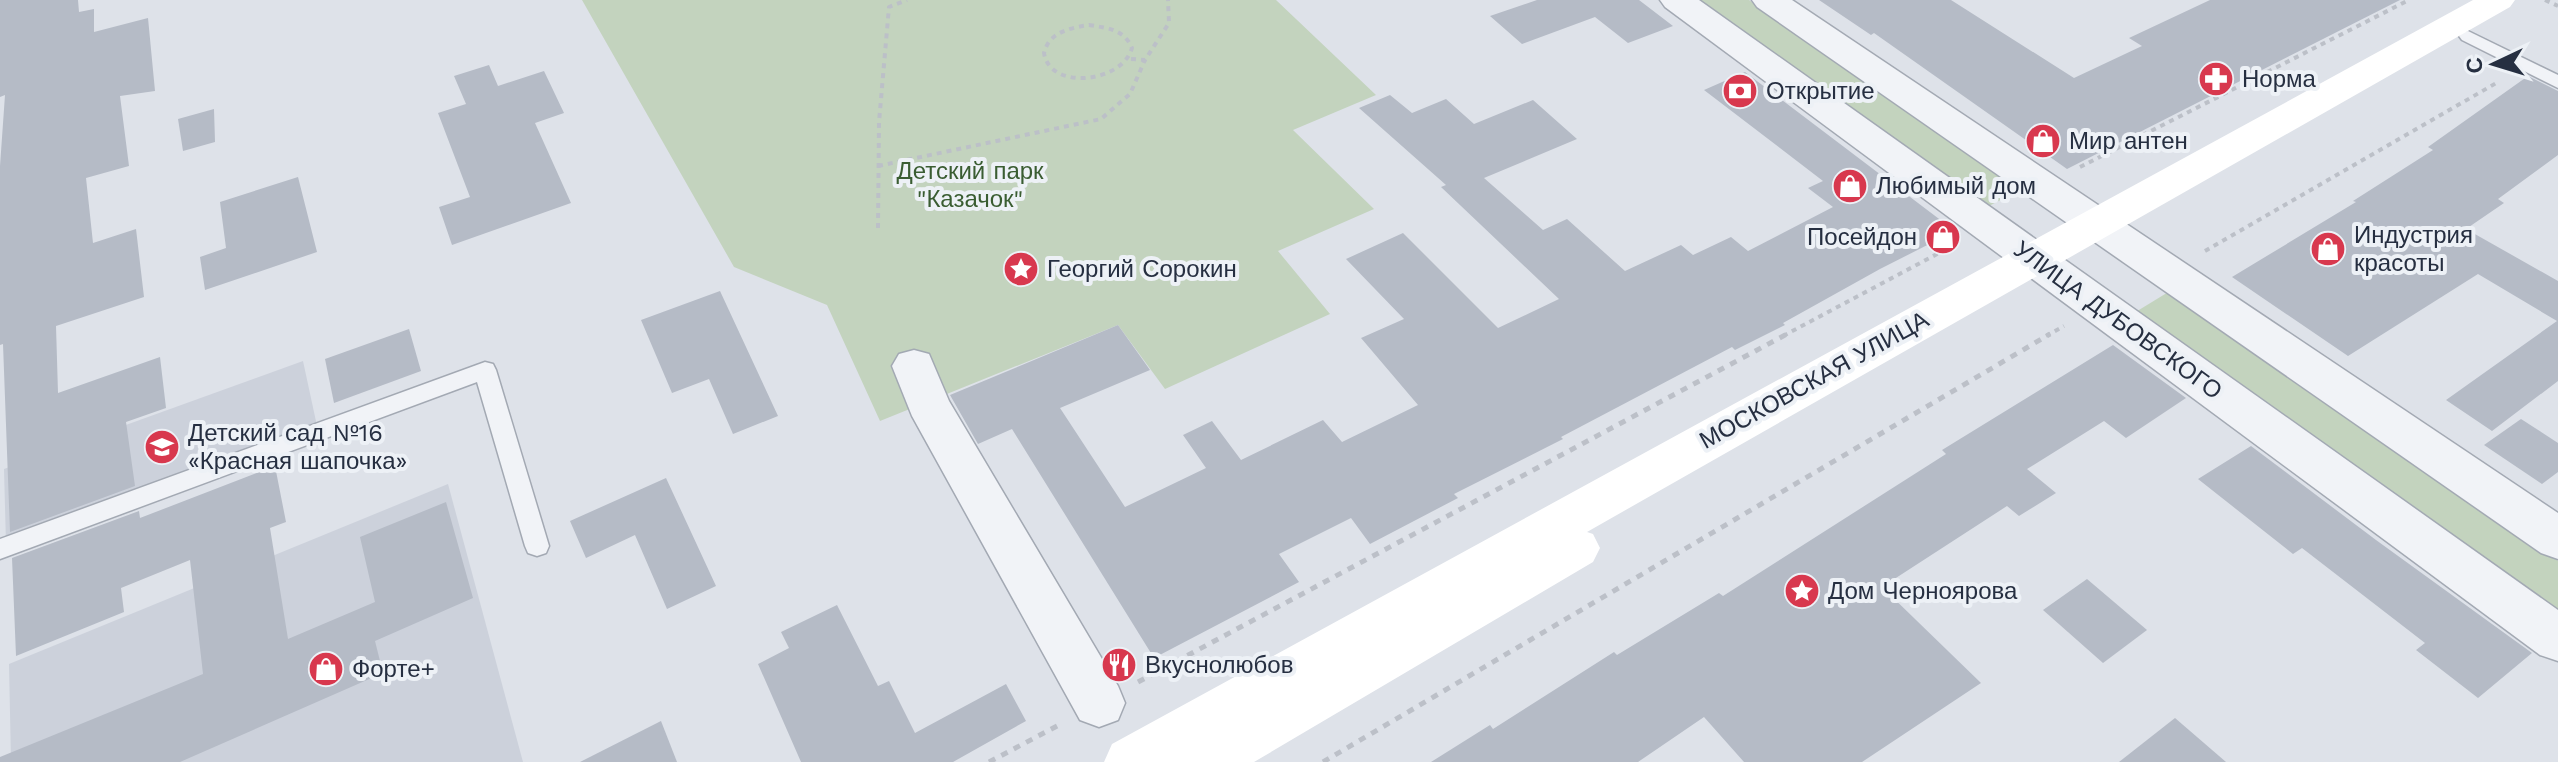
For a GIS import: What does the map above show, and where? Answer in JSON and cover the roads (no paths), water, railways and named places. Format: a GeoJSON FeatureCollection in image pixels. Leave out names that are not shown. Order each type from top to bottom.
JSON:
{"type":"FeatureCollection","features":[{"type":"Feature","properties":{"kind":"main road","name":"МОСКОВСКАЯ УЛИЦА"},"geometry":{"type":"LineString","coordinates":[[1204,762],[2498,0]]}},
{"type":"Feature","properties":{"kind":"main road","name":"МОСКОВСКАЯ УЛИЦА"},"geometry":{"type":"LineString","coordinates":[[2106,230],[2532,0]]}},
{"type":"Feature","properties":{"kind":"main road","name":"МОСКОВСКАЯ УЛИЦА"},"geometry":{"type":"LineString","coordinates":[[1131,762],[2043,266]]}},
{"type":"Feature","properties":{"kind":"street","name":"УЛИЦА ДУБОВСКОГО"},"geometry":{"type":"LineString","coordinates":[[1677,0],[2558,639]]}},
{"type":"Feature","properties":{"kind":"street"},"geometry":{"type":"LineString","coordinates":[[1769,0],[2558,539]]}},
{"type":"Feature","properties":{"kind":"street"},"geometry":{"type":"LineString","coordinates":[[914,366],[928,404],[1099,703]]}},
{"type":"Feature","properties":{"kind":"lane"},"geometry":{"type":"LineString","coordinates":[[2468,36],[2558,82]]}},
{"type":"Feature","properties":{"kind":"lane"},"geometry":{"type":"LineString","coordinates":[[0,549],[485,370],[537,546]]}},
{"type":"Feature","properties":{"kind":"place","name":"Норма"},"geometry":{"type":"Point","coordinates":[2216,79]}},
{"type":"Feature","properties":{"kind":"place","name":"Открытие"},"geometry":{"type":"Point","coordinates":[1740,91]}},
{"type":"Feature","properties":{"kind":"place","name":"Мир антен"},"geometry":{"type":"Point","coordinates":[2043,141]}},
{"type":"Feature","properties":{"kind":"place","name":"Любимый дом"},"geometry":{"type":"Point","coordinates":[1850,186]}},
{"type":"Feature","properties":{"kind":"place","name":"Посейдон"},"geometry":{"type":"Point","coordinates":[1943,237]}},
{"type":"Feature","properties":{"kind":"place","name":"Индустрия красоты"},"geometry":{"type":"Point","coordinates":[2328,249]}},
{"type":"Feature","properties":{"kind":"place","name":"Георгий Сорокин"},"geometry":{"type":"Point","coordinates":[1021,269]}},
{"type":"Feature","properties":{"kind":"place","name":"Детский сад №16 «Красная шапочка»"},"geometry":{"type":"Point","coordinates":[162,447]}},
{"type":"Feature","properties":{"kind":"place","name":"Дом Черноярова"},"geometry":{"type":"Point","coordinates":[1802,591]}},
{"type":"Feature","properties":{"kind":"place","name":"Вкуснолюбов"},"geometry":{"type":"Point","coordinates":[1119,665]}},
{"type":"Feature","properties":{"kind":"place","name":"Форте+"},"geometry":{"type":"Point","coordinates":[326,669]}},
{"type":"Feature","properties":{"kind":"park label","name":"Детский парк \"Казачок\""},"geometry":{"type":"Point","coordinates":[970,185]}}]}
